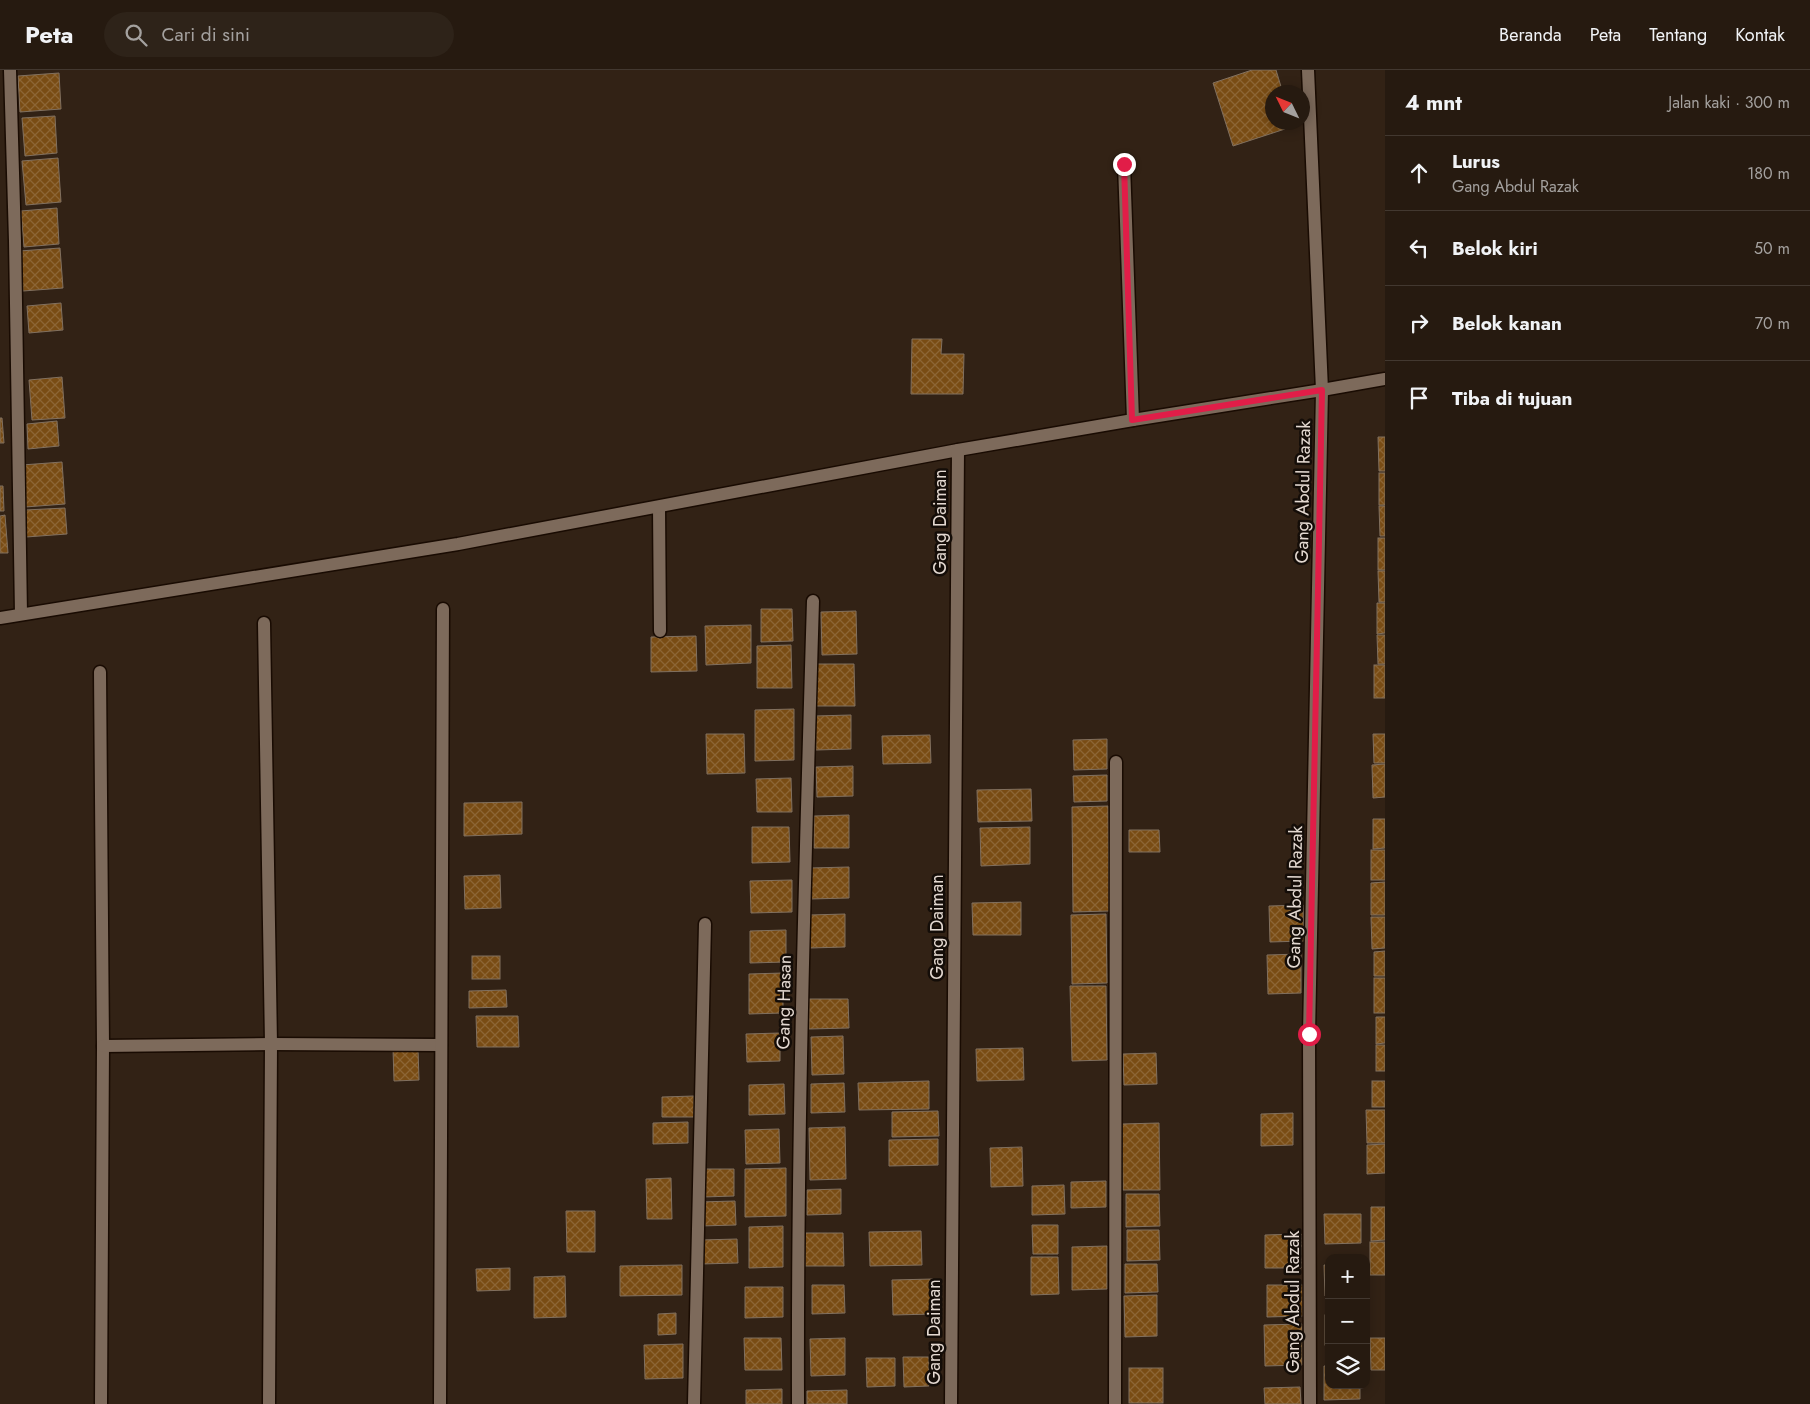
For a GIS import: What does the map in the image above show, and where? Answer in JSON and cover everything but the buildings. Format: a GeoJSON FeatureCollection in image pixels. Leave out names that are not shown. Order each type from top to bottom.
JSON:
{"type":"FeatureCollection","features":[{"type":"Feature","properties":{"kind":"street"},"geometry":{"type":"LineString","coordinates":[[10,70],[15,241],[21,614]]}},
{"type":"Feature","properties":{"kind":"street","name":"Gang Abdul Razak"},"geometry":{"type":"LineString","coordinates":[[1308,70],[1322,390],[1309,1034],[1310,1404]]}},
{"type":"Feature","properties":{"kind":"street"},"geometry":{"type":"LineString","coordinates":[[1124,164],[1132,420]]}},
{"type":"Feature","properties":{"kind":"street"},"geometry":{"type":"LineString","coordinates":[[0,618],[448,546],[958,450],[1385,379]]}},
{"type":"Feature","properties":{"kind":"street","name":"Gang Daiman"},"geometry":{"type":"LineString","coordinates":[[952,1404],[958,450]]}},
{"type":"Feature","properties":{"kind":"street"},"geometry":{"type":"LineString","coordinates":[[659,507],[660,631]]}},
{"type":"Feature","properties":{"kind":"street","name":"Gang Hasan"},"geometry":{"type":"LineString","coordinates":[[798,1404],[797,1257],[800,1158],[800,1044],[813,601]]}},
{"type":"Feature","properties":{"kind":"street"},"geometry":{"type":"LineString","coordinates":[[440,1404],[443,609]]}},
{"type":"Feature","properties":{"kind":"street"},"geometry":{"type":"LineString","coordinates":[[264,623],[271,1044],[269,1404]]}},
{"type":"Feature","properties":{"kind":"street"},"geometry":{"type":"LineString","coordinates":[[100,672],[103,1046],[101,1404]]}},
{"type":"Feature","properties":{"kind":"street"},"geometry":{"type":"LineString","coordinates":[[1115,1404],[1116,762]]}},
{"type":"Feature","properties":{"kind":"street"},"geometry":{"type":"LineString","coordinates":[[694,1404],[704,924]]}},
{"type":"Feature","properties":{"kind":"street"},"geometry":{"type":"LineString","coordinates":[[103,1046],[271,1044],[441,1045]]}},
{"type":"Feature","properties":{"kind":"route"},"geometry":{"type":"LineString","coordinates":[[1124,164],[1132,420],[1322,390],[1309,1034]]}}]}
